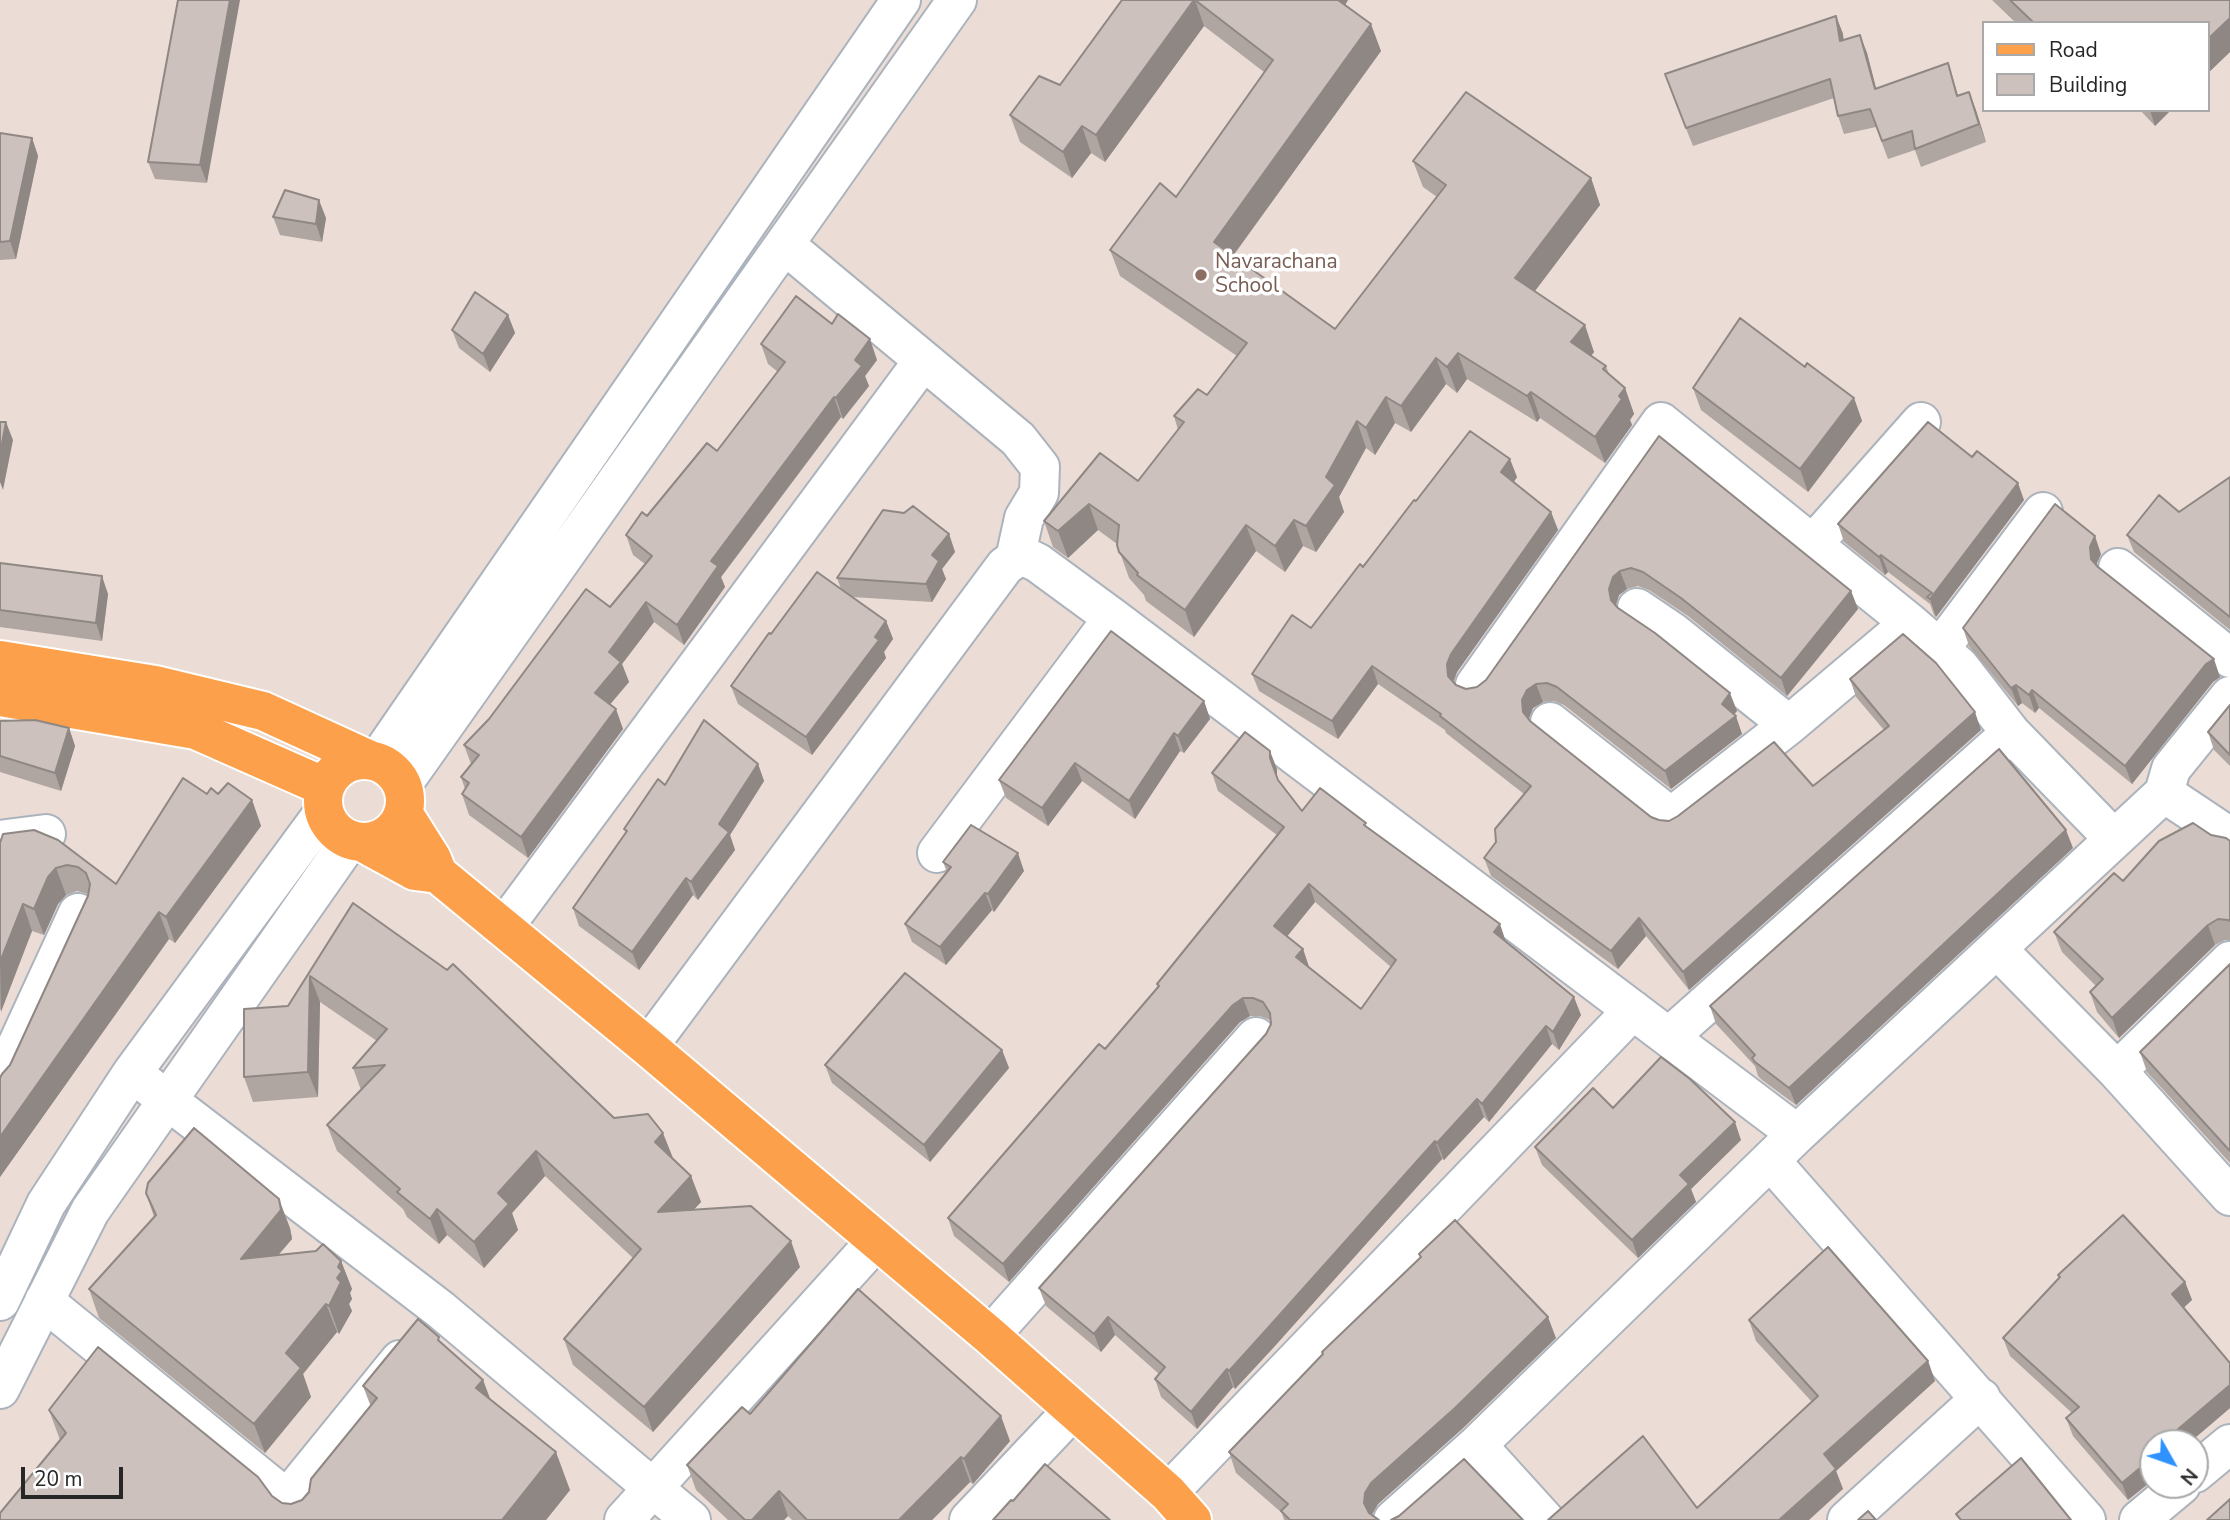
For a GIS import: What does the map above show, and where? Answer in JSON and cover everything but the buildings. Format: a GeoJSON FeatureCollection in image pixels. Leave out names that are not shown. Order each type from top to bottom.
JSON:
{"type":"FeatureCollection","features":[{"type":"Feature","properties":{"kind":"main road"},"geometry":{"type":"LineString","coordinates":[[0,660],[155,685],[263,711],[388,780]]}},
{"type":"Feature","properties":{"kind":"main road"},"geometry":{"type":"LineString","coordinates":[[0,697],[196,730],[325,800]]}},
{"type":"Feature","properties":{"kind":"main road"},"geometry":{"type":"LineString","coordinates":[[438,874],[415,871],[338,833],[330,824],[325,800],[332,775],[356,760],[388,780],[438,874],[648,1047],[990,1336],[1180,1507]]}},
{"type":"Feature","properties":{"kind":"main road"},"geometry":{"type":"LineString","coordinates":[[356,841],[375,840],[387,835],[396,826],[388,780]]}},
{"type":"Feature","properties":{"kind":"street"},"geometry":{"type":"LineString","coordinates":[[388,780],[901,0]]}},
{"type":"Feature","properties":{"kind":"street"},"geometry":{"type":"LineString","coordinates":[[388,780],[785,245],[957,0]]}},
{"type":"Feature","properties":{"kind":"street"},"geometry":{"type":"LineString","coordinates":[[869,47],[906,72]]}},
{"type":"Feature","properties":{"kind":"street"},"geometry":{"type":"LineString","coordinates":[[785,245],[1018,439],[1040,467],[1039,493],[1024,518],[1015,559]]}},
{"type":"Feature","properties":{"kind":"street"},"geometry":{"type":"LineString","coordinates":[[504,927],[923,361]]}},
{"type":"Feature","properties":{"kind":"street"},"geometry":{"type":"LineString","coordinates":[[1475,685],[1661,422],[1910,623],[1958,666],[2011,733],[2114,839]]}},
{"type":"Feature","properties":{"kind":"street"},"geometry":{"type":"LineString","coordinates":[[1813,544],[1921,422]]}},
{"type":"Feature","properties":{"kind":"street"},"geometry":{"type":"LineString","coordinates":[[1939,650],[2043,512]]}},
{"type":"Feature","properties":{"kind":"street"},"geometry":{"type":"LineString","coordinates":[[648,1047],[1005,566],[1015,559],[1026,557],[1113,618],[1797,1134]]}},
{"type":"Feature","properties":{"kind":"street"},"geometry":{"type":"LineString","coordinates":[[2118,568],[2230,658]]}},
{"type":"Feature","properties":{"kind":"street"},"geometry":{"type":"LineString","coordinates":[[1637,608],[1674,633],[1789,725]]}},
{"type":"Feature","properties":{"kind":"street"},"geometry":{"type":"LineString","coordinates":[[937,853],[1113,618]]}},
{"type":"Feature","properties":{"kind":"street"},"geometry":{"type":"LineString","coordinates":[[1550,722],[1671,817],[1789,725],[1910,623]]}},
{"type":"Feature","properties":{"kind":"street"},"geometry":{"type":"LineString","coordinates":[[1393,1520],[1477,1446],[1797,1134],[2164,793],[2172,769],[2230,696]]}},
{"type":"Feature","properties":{"kind":"street"},"geometry":{"type":"LineString","coordinates":[[1670,1037],[2011,733]]}},
{"type":"Feature","properties":{"kind":"street"},"geometry":{"type":"LineString","coordinates":[[2164,793],[2230,836]]}},
{"type":"Feature","properties":{"kind":"street"},"geometry":{"type":"LineString","coordinates":[[0,1301],[46,1204],[132,1073],[325,800]]}},
{"type":"Feature","properties":{"kind":"street"},"geometry":{"type":"LineString","coordinates":[[0,840],[46,834]]}},
{"type":"Feature","properties":{"kind":"street"},"geometry":{"type":"LineString","coordinates":[[3,1374],[90,1211],[356,841]]}},
{"type":"Feature","properties":{"kind":"street"},"geometry":{"type":"LineString","coordinates":[[0,1082],[78,913]]}},
{"type":"Feature","properties":{"kind":"street"},"geometry":{"type":"LineString","coordinates":[[1997,948],[2223,1174]]}},
{"type":"Feature","properties":{"kind":"street"},"geometry":{"type":"LineString","coordinates":[[2117,1070],[2230,961]]}},
{"type":"Feature","properties":{"kind":"street"},"geometry":{"type":"LineString","coordinates":[[1180,1507],[1633,1010]]}},
{"type":"Feature","properties":{"kind":"street"},"geometry":{"type":"LineString","coordinates":[[990,1336],[1256,1037]]}},
{"type":"Feature","properties":{"kind":"street"},"geometry":{"type":"LineString","coordinates":[[132,1073],[441,1310],[691,1520]]}},
{"type":"Feature","properties":{"kind":"street"},"geometry":{"type":"LineString","coordinates":[[1770,1160],[2087,1520]]}},
{"type":"Feature","properties":{"kind":"street"},"geometry":{"type":"LineString","coordinates":[[624,1520],[876,1241]]}},
{"type":"Feature","properties":{"kind":"street"},"geometry":{"type":"LineString","coordinates":[[44,1301],[295,1509],[441,1310]]}},
{"type":"Feature","properties":{"kind":"street"},"geometry":{"type":"LineString","coordinates":[[1866,1514],[1981,1398]]}},
{"type":"Feature","properties":{"kind":"street"},"geometry":{"type":"LineString","coordinates":[[969,1520],[1073,1410]]}},
{"type":"Feature","properties":{"kind":"street"},"geometry":{"type":"LineString","coordinates":[[2209,1462],[2230,1444]]}},
{"type":"Feature","properties":{"kind":"street"},"geometry":{"type":"LineString","coordinates":[[1477,1446],[1545,1520]]}},
{"type":"Feature","properties":{"kind":"street"},"geometry":{"type":"LineString","coordinates":[[2139,1520],[2164,1499]]}},
{"type":"Feature","properties":{"kind":"place","name":"Navarachana School"},"geometry":{"type":"Point","coordinates":[1201,275]}}]}
